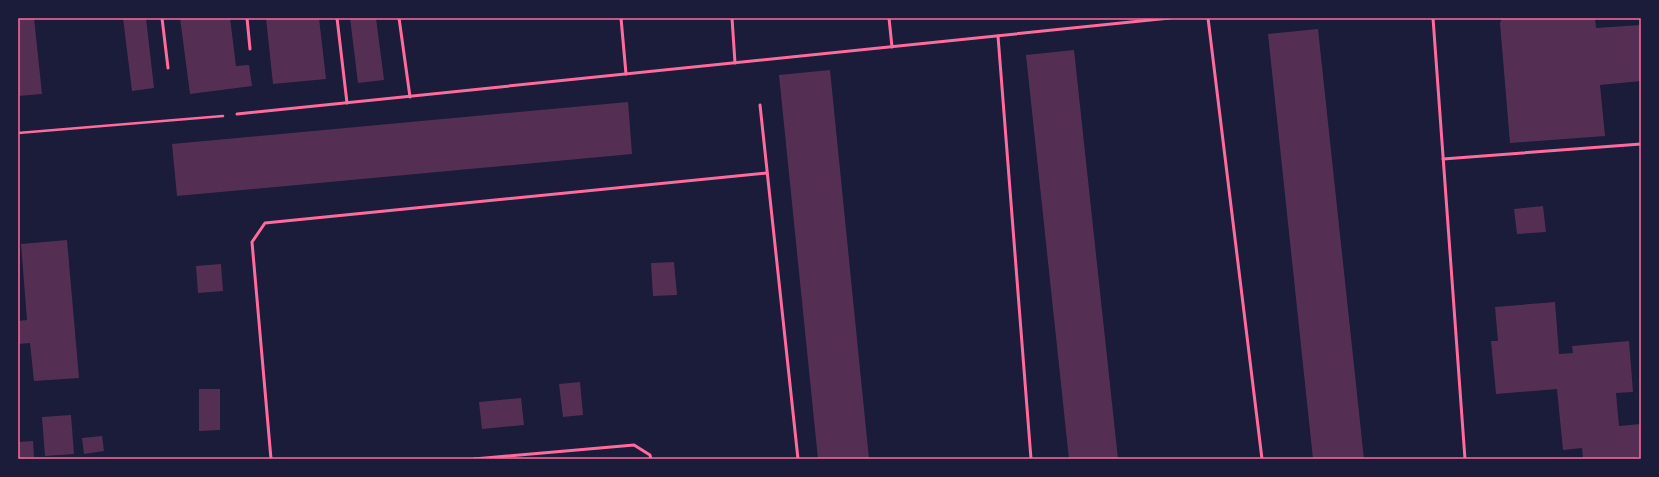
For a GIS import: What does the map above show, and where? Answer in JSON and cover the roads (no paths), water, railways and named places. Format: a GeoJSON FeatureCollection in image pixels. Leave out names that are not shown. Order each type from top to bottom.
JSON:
{"type":"FeatureCollection","features":[{"type":"Feature","properties":{"kind":"lane"},"geometry":{"type":"LineString","coordinates":[[162,18],[168,68]]}},
{"type":"Feature","properties":{"kind":"lane"},"geometry":{"type":"LineString","coordinates":[[247,18],[250,49]]}},
{"type":"Feature","properties":{"kind":"lane"},"geometry":{"type":"LineString","coordinates":[[337,18],[347,103]]}},
{"type":"Feature","properties":{"kind":"lane"},"geometry":{"type":"LineString","coordinates":[[399,18],[410,96]]}},
{"type":"Feature","properties":{"kind":"lane"},"geometry":{"type":"LineString","coordinates":[[621,18],[626,74]]}},
{"type":"Feature","properties":{"kind":"lane"},"geometry":{"type":"LineString","coordinates":[[732,18],[735,63]]}},
{"type":"Feature","properties":{"kind":"lane"},"geometry":{"type":"LineString","coordinates":[[889,18],[892,47]]}},
{"type":"Feature","properties":{"kind":"lane"},"geometry":{"type":"LineString","coordinates":[[238,114],[1170,18]]}},
{"type":"Feature","properties":{"kind":"lane"},"geometry":{"type":"LineString","coordinates":[[1208,18],[1262,459]]}},
{"type":"Feature","properties":{"kind":"lane"},"geometry":{"type":"LineString","coordinates":[[1433,18],[1465,459]]}},
{"type":"Feature","properties":{"kind":"lane"},"geometry":{"type":"LineString","coordinates":[[998,36],[1031,459]]}},
{"type":"Feature","properties":{"kind":"lane"},"geometry":{"type":"LineString","coordinates":[[760,104],[798,459]]}},
{"type":"Feature","properties":{"kind":"lane"},"geometry":{"type":"LineString","coordinates":[[1443,159],[1641,144]]}},
{"type":"Feature","properties":{"kind":"lane"},"geometry":{"type":"LineString","coordinates":[[271,459],[252,242],[265,223],[767,173]]}},
{"type":"Feature","properties":{"kind":"lane"},"geometry":{"type":"LineString","coordinates":[[474,459],[514,457],[634,444],[650,455],[651,459]]}}]}
